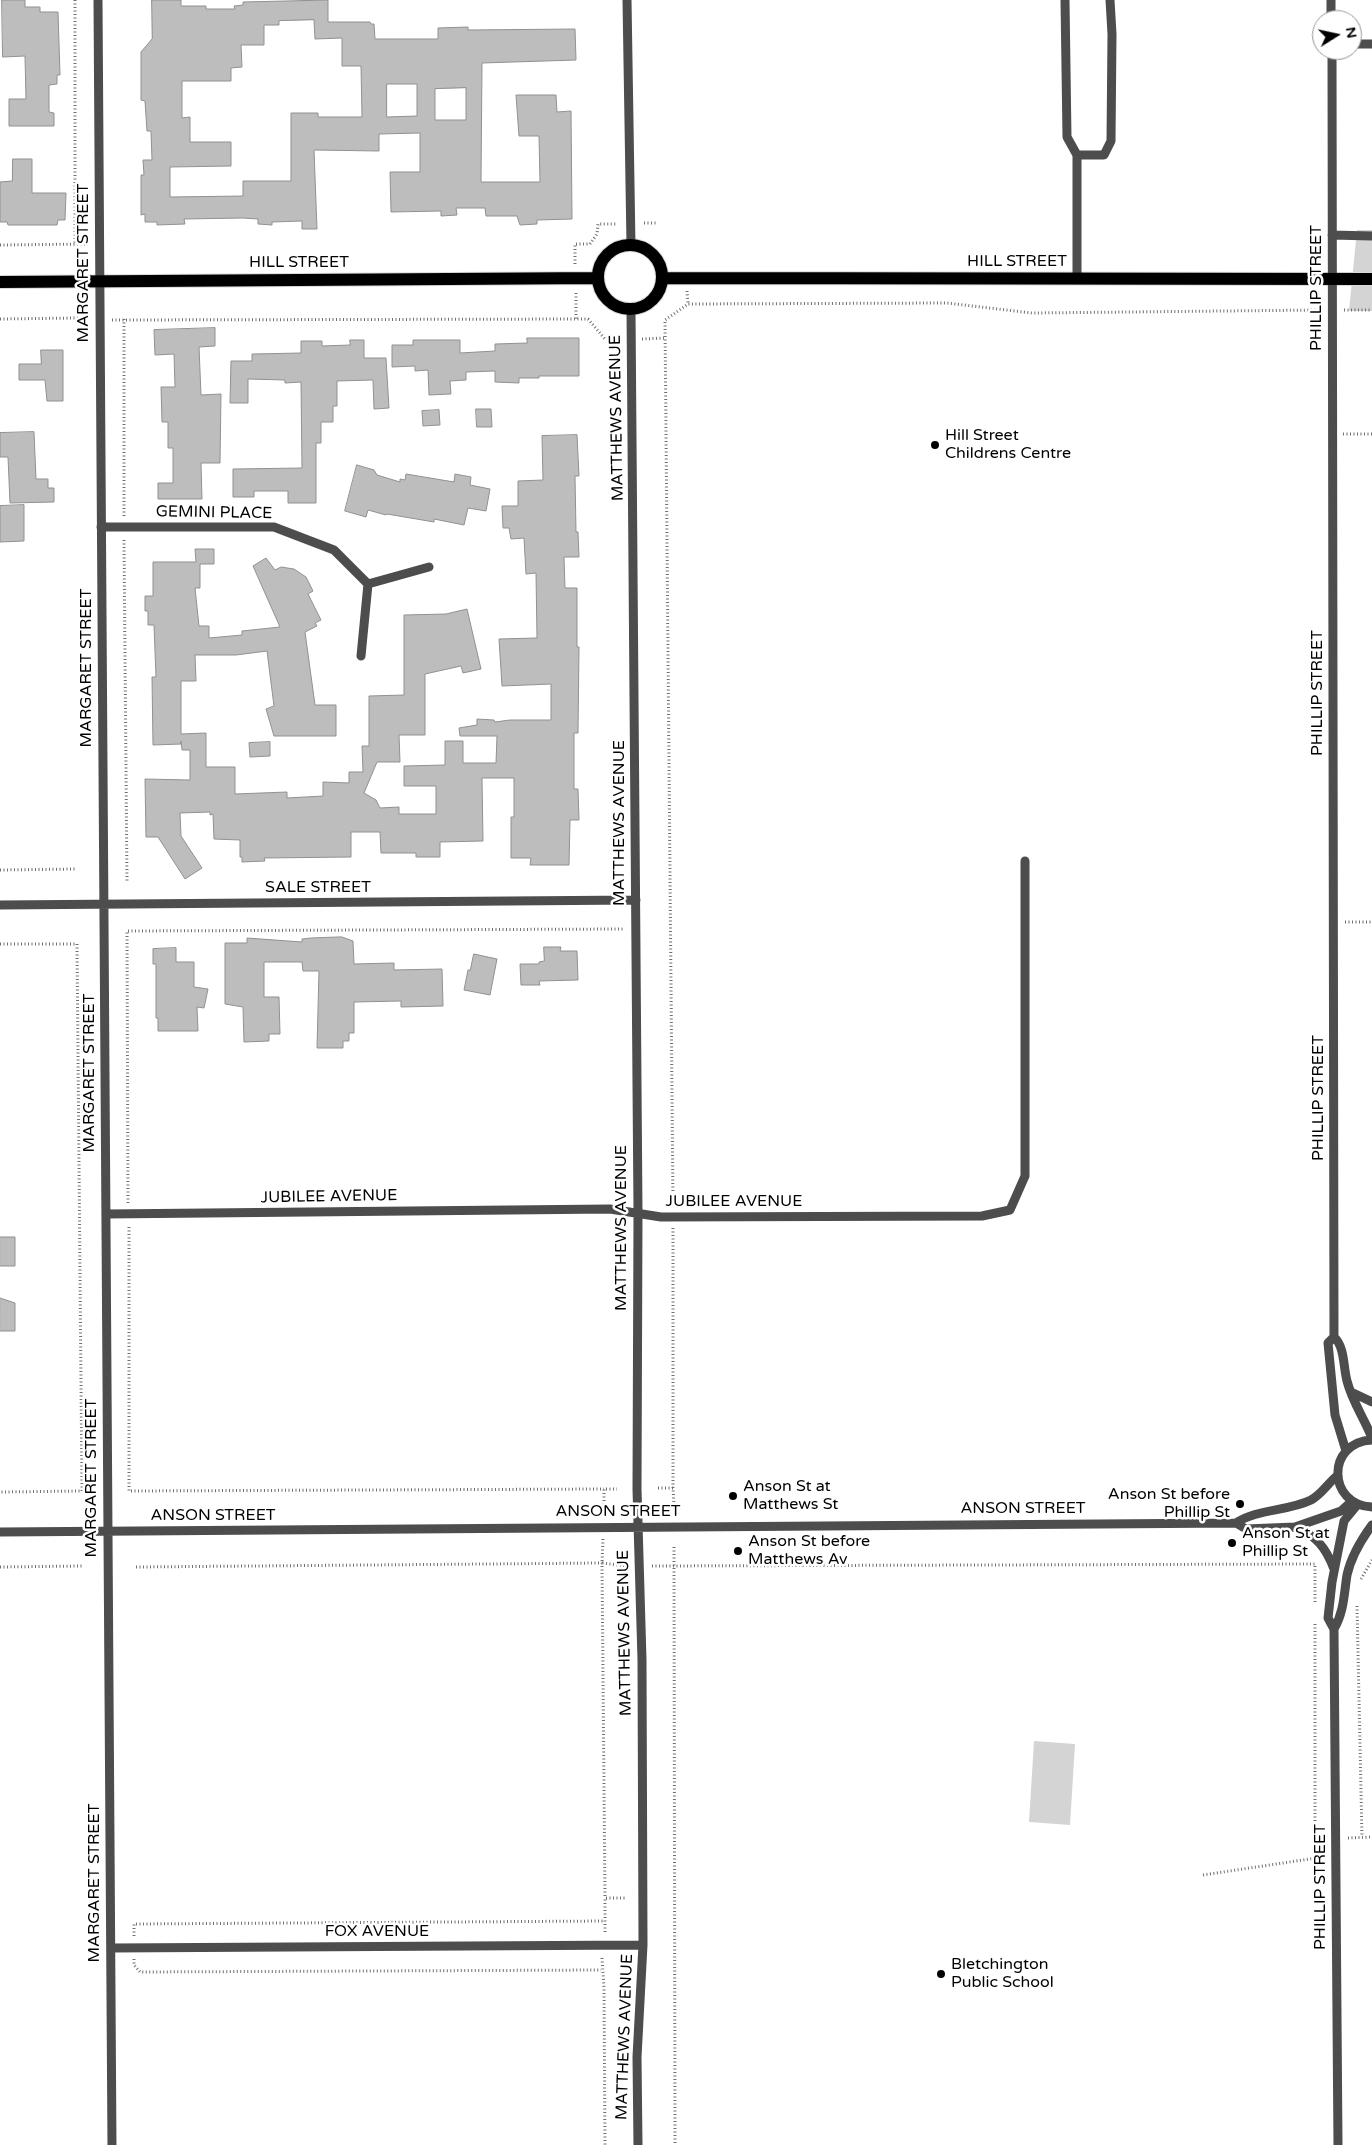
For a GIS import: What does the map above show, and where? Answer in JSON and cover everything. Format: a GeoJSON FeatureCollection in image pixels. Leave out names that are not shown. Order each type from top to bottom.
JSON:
{"type":"FeatureCollection","features":[{"type":"Feature","properties":{"kind":"main road"},"geometry":{"type":"LineString","coordinates":[[631,245],[650,251],[657,259],[663,278],[661,288],[650,304],[631,310],[612,304],[602,292],[598,278],[599,268],[604,258],[620,246],[631,245]]}},
{"type":"Feature","properties":{"kind":"main road","name":"HILL STREET"},"geometry":{"type":"LineString","coordinates":[[0,282],[598,278]]}},
{"type":"Feature","properties":{"kind":"main road","name":"HILL STREET"},"geometry":{"type":"LineString","coordinates":[[663,278],[1372,279]]}},
{"type":"Feature","properties":{"kind":"street","name":"MARGARET STREET"},"geometry":{"type":"LineString","coordinates":[[98,0],[112,2145]]}},
{"type":"Feature","properties":{"kind":"street"},"geometry":{"type":"LineString","coordinates":[[627,0],[631,245]]}},
{"type":"Feature","properties":{"kind":"street"},"geometry":{"type":"LineString","coordinates":[[1066,0],[1067,137],[1077,155],[1077,279]]}},
{"type":"Feature","properties":{"kind":"street"},"geometry":{"type":"LineString","coordinates":[[1077,155],[1104,155],[1111,141],[1112,34],[1110,0]]}},
{"type":"Feature","properties":{"kind":"street","name":"PHILLIP STREET"},"geometry":{"type":"LineString","coordinates":[[1332,60],[1334,1337],[1328,1343],[1335,1415],[1346,1451]]}},
{"type":"Feature","properties":{"kind":"street"},"geometry":{"type":"LineString","coordinates":[[1332,235],[1372,236]]}},
{"type":"Feature","properties":{"kind":"street","name":"MATTHEWS AVENUE"},"geometry":{"type":"LineString","coordinates":[[631,310],[638,1213],[638,1566],[642,1660],[643,1945],[638,2057],[638,2145]]}},
{"type":"Feature","properties":{"kind":"street","name":"GEMINI PLACE"},"geometry":{"type":"LineString","coordinates":[[101,527],[274,527],[334,550],[368,584]]}},
{"type":"Feature","properties":{"kind":"street"},"geometry":{"type":"LineString","coordinates":[[361,656],[368,584],[429,566]]}},
{"type":"Feature","properties":{"kind":"street","name":"JUBILEE AVENUE"},"geometry":{"type":"LineString","coordinates":[[106,1214],[610,1209],[673,1217],[982,1216],[1010,1210],[1026,1176],[1025,861]]}},
{"type":"Feature","properties":{"kind":"street","name":"SALE STREET"},"geometry":{"type":"LineString","coordinates":[[0,906],[636,900]]}},
{"type":"Feature","properties":{"kind":"street","name":"PHILLIP STREET"},"geometry":{"type":"LineString","coordinates":[[1334,1337],[1341,1343],[1343,1364],[1351,1392],[1372,1439]]}},
{"type":"Feature","properties":{"kind":"street"},"geometry":{"type":"LineString","coordinates":[[1351,1392],[1372,1402]]}},
{"type":"Feature","properties":{"kind":"street"},"geometry":{"type":"LineString","coordinates":[[1372,1439],[1360,1442],[1346,1451],[1341,1458],[1337,1476],[1342,1490],[1355,1503],[1372,1507]]}},
{"type":"Feature","properties":{"kind":"street","name":"ANSON STREET"},"geometry":{"type":"LineString","coordinates":[[1236,1523],[1245,1516],[1275,1511],[1311,1500],[1321,1493],[1337,1476]]}},
{"type":"Feature","properties":{"kind":"street","name":"PHILLIP STREET"},"geometry":{"type":"LineString","coordinates":[[1338,2145],[1334,1629],[1328,1618],[1334,1569],[1344,1520],[1355,1503]]}},
{"type":"Feature","properties":{"kind":"street","name":"ANSON STREET"},"geometry":{"type":"LineString","coordinates":[[0,1532],[1236,1523],[1246,1529],[1296,1527],[1341,1511],[1355,1503]]}},
{"type":"Feature","properties":{"kind":"street","name":"PHILLIP STREET"},"geometry":{"type":"LineString","coordinates":[[1334,1629],[1341,1617],[1348,1573],[1360,1542],[1372,1526]]}},
{"type":"Feature","properties":{"kind":"street"},"geometry":{"type":"LineString","coordinates":[[1296,1527],[1305,1531],[1321,1544],[1328,1554],[1334,1569]]}},
{"type":"Feature","properties":{"kind":"street","name":"FOX AVENUE"},"geometry":{"type":"LineString","coordinates":[[111,1948],[643,1945]]}},
{"type":"Feature","properties":{"kind":"path"},"geometry":{"type":"LineString","coordinates":[[75,0],[76,244]]}},
{"type":"Feature","properties":{"kind":"path"},"geometry":{"type":"LineString","coordinates":[[576,319],[575,244],[590,244],[597,234],[598,224],[656,223]]}},
{"type":"Feature","properties":{"kind":"path"},"geometry":{"type":"LineString","coordinates":[[0,244],[99,243]]}},
{"type":"Feature","properties":{"kind":"path"},"geometry":{"type":"LineString","coordinates":[[674,1506],[665,320],[688,304],[947,303],[1032,313],[1372,310]]}},
{"type":"Feature","properties":{"kind":"path"},"geometry":{"type":"LineString","coordinates":[[0,319],[77,318],[83,322],[124,319],[588,319],[605,339],[665,338]]}},
{"type":"Feature","properties":{"kind":"path"},"geometry":{"type":"LineString","coordinates":[[124,319],[126,882]]}},
{"type":"Feature","properties":{"kind":"path"},"geometry":{"type":"LineString","coordinates":[[1333,434],[1372,434]]}},
{"type":"Feature","properties":{"kind":"path"},"geometry":{"type":"LineString","coordinates":[[0,870],[75,869]]}},
{"type":"Feature","properties":{"kind":"path"},"geometry":{"type":"LineString","coordinates":[[1334,922],[1372,922]]}},
{"type":"Feature","properties":{"kind":"path"},"geometry":{"type":"LineString","coordinates":[[127,930],[614,928],[635,931]]}},
{"type":"Feature","properties":{"kind":"path"},"geometry":{"type":"LineString","coordinates":[[0,944],[77,944],[82,1491],[0,1492]]}},
{"type":"Feature","properties":{"kind":"path"},"geometry":{"type":"LineString","coordinates":[[658,1488],[674,1488]]}},
{"type":"Feature","properties":{"kind":"path"},"geometry":{"type":"LineString","coordinates":[[604,1489],[602,1563],[605,1898],[601,1961],[604,1988],[605,2145]]}},
{"type":"Feature","properties":{"kind":"path"},"geometry":{"type":"LineString","coordinates":[[129,1492],[617,1489]]}},
{"type":"Feature","properties":{"kind":"path"},"geometry":{"type":"LineString","coordinates":[[674,1548],[675,2145]]}},
{"type":"Feature","properties":{"kind":"path"},"geometry":{"type":"LineString","coordinates":[[1359,1582],[1372,1560]]}},
{"type":"Feature","properties":{"kind":"path"},"geometry":{"type":"LineString","coordinates":[[136,1567],[602,1563],[638,1566],[1315,1564],[1315,1612]]}},
{"type":"Feature","properties":{"kind":"path"},"geometry":{"type":"LineString","coordinates":[[0,1567],[82,1566]]}},
{"type":"Feature","properties":{"kind":"path"},"geometry":{"type":"LineString","coordinates":[[1357,1604],[1362,1837]]}},
{"type":"Feature","properties":{"kind":"path"},"geometry":{"type":"LineString","coordinates":[[1315,1622],[1315,1859]]}},
{"type":"Feature","properties":{"kind":"path"},"geometry":{"type":"LineString","coordinates":[[1336,1838],[1372,1837]]}},
{"type":"Feature","properties":{"kind":"path"},"geometry":{"type":"LineString","coordinates":[[1203,1874],[1336,1855]]}},
{"type":"Feature","properties":{"kind":"path"},"geometry":{"type":"LineString","coordinates":[[605,1898],[626,1898]]}},
{"type":"Feature","properties":{"kind":"shaded area"},"geometry":{"type":"Polygon","coordinates":[[[1357,230],[1372,230],[1372,311],[1349,311],[1357,230]]]}},
{"type":"Feature","properties":{"kind":"shaded area"},"geometry":{"type":"Polygon","coordinates":[[[1034,1741],[1075,1744],[1070,1825],[1029,1822],[1034,1741]]]}},
{"type":"Feature","properties":{"kind":"building"},"geometry":{"type":"Polygon","coordinates":[[[2,0],[25,0],[25,7],[40,7],[40,12],[58,12],[60,75],[57,75],[57,84],[49,85],[49,112],[54,113],[54,126],[9,126],[9,99],[26,99],[25,56],[3,57],[2,0]]]}},
{"type":"Feature","properties":{"kind":"building"},"geometry":{"type":"Polygon","coordinates":[[[152,0],[181,0],[181,6],[206,6],[206,9],[235,9],[234,6],[243,5],[243,2],[328,0],[328,22],[370,22],[374,24],[375,39],[438,39],[438,28],[468,27],[468,30],[575,29],[576,60],[482,63],[481,182],[540,182],[539,136],[519,136],[516,95],[556,95],[557,112],[571,111],[572,219],[537,220],[537,224],[520,225],[517,216],[486,216],[485,208],[456,208],[457,215],[441,216],[441,211],[391,212],[390,172],[420,172],[420,133],[379,134],[379,151],[314,150],[317,229],[302,229],[302,221],[272,222],[272,225],[258,224],[258,219],[243,218],[184,219],[185,224],[157,225],[157,222],[145,222],[145,214],[141,215],[141,175],[144,175],[143,160],[152,160],[151,131],[147,131],[145,101],[141,100],[141,52],[152,39],[152,0]],[[314,20],[279,21],[279,25],[264,25],[264,45],[241,45],[242,67],[231,68],[231,81],[182,81],[182,118],[190,117],[190,142],[231,142],[231,166],[170,167],[170,197],[243,196],[243,181],[291,181],[291,113],[318,113],[318,117],[362,117],[361,66],[342,66],[342,38],[315,39],[314,20]],[[387,84],[387,117],[417,116],[417,84],[387,84]],[[466,88],[435,89],[435,120],[466,120],[466,88]]]}},
{"type":"Feature","properties":{"kind":"building"},"geometry":{"type":"Polygon","coordinates":[[[13,159],[32,159],[32,193],[66,193],[65,220],[58,220],[57,225],[8,225],[7,222],[0,222],[0,182],[12,181],[13,159]]]}},
{"type":"Feature","properties":{"kind":"building"},"geometry":{"type":"Polygon","coordinates":[[[215,328],[215,346],[199,347],[201,395],[221,394],[220,463],[201,463],[202,499],[158,499],[158,483],[173,483],[173,448],[168,448],[168,422],[162,422],[161,387],[175,387],[174,354],[155,355],[154,330],[215,328]]]}},
{"type":"Feature","properties":{"kind":"building"},"geometry":{"type":"Polygon","coordinates":[[[527,338],[579,338],[579,376],[519,378],[519,383],[495,382],[495,371],[466,372],[466,380],[450,381],[451,394],[429,395],[428,370],[415,371],[415,366],[392,367],[392,345],[413,345],[413,340],[460,340],[460,353],[495,351],[495,344],[527,343],[527,338]]]}},
{"type":"Feature","properties":{"kind":"building"},"geometry":{"type":"Polygon","coordinates":[[[350,340],[364,340],[364,358],[386,358],[389,408],[374,409],[373,380],[337,381],[337,406],[333,406],[333,422],[321,422],[321,443],[316,443],[316,503],[288,503],[288,491],[254,491],[254,497],[233,497],[233,469],[302,468],[301,382],[285,383],[285,380],[248,379],[248,403],[230,403],[231,361],[252,361],[252,354],[301,353],[301,341],[322,341],[322,346],[350,345],[350,340]]]}},
{"type":"Feature","properties":{"kind":"building"},"geometry":{"type":"Polygon","coordinates":[[[41,350],[63,350],[63,401],[47,401],[45,380],[19,380],[19,364],[41,364],[41,350]]]}},
{"type":"Feature","properties":{"kind":"building"},"geometry":{"type":"Polygon","coordinates":[[[476,409],[491,409],[492,427],[477,427],[476,409]]]}},
{"type":"Feature","properties":{"kind":"building"},"geometry":{"type":"Polygon","coordinates":[[[439,410],[440,425],[423,426],[422,411],[439,410]]]}},
{"type":"Feature","properties":{"kind":"building"},"geometry":{"type":"Polygon","coordinates":[[[34,432],[36,479],[48,479],[48,488],[54,488],[54,502],[10,503],[8,457],[0,457],[0,433],[34,432]]]}},
{"type":"Feature","properties":{"kind":"building"},"geometry":{"type":"Polygon","coordinates":[[[577,435],[579,476],[575,476],[576,532],[578,532],[579,557],[564,557],[565,588],[577,588],[577,647],[579,647],[578,733],[574,733],[574,789],[578,789],[579,820],[570,820],[569,865],[530,865],[531,858],[511,858],[511,817],[514,817],[514,778],[482,778],[483,841],[440,842],[440,857],[416,857],[416,853],[381,853],[380,832],[351,832],[351,857],[264,858],[265,861],[242,862],[242,857],[240,857],[240,840],[214,839],[213,814],[210,815],[210,812],[180,813],[181,836],[202,868],[185,879],[158,837],[146,837],[145,779],[190,780],[190,750],[182,750],[181,741],[181,744],[153,745],[152,677],[156,677],[154,625],[148,625],[148,611],[145,611],[145,596],[153,596],[153,562],[196,562],[195,549],[214,549],[214,564],[200,564],[200,588],[195,588],[199,626],[209,626],[209,638],[242,635],[242,631],[280,627],[253,566],[266,558],[275,570],[281,567],[294,569],[306,577],[313,591],[308,594],[321,620],[315,623],[317,626],[305,632],[315,705],[336,705],[336,736],[274,736],[266,709],[274,706],[267,651],[236,655],[195,655],[196,681],[181,681],[181,734],[206,733],[206,767],[235,767],[235,794],[287,792],[287,798],[323,796],[323,782],[349,783],[349,772],[363,772],[362,746],[369,746],[369,696],[404,695],[404,615],[446,614],[467,609],[481,669],[463,673],[461,666],[425,674],[425,735],[399,735],[400,762],[377,762],[364,793],[376,800],[380,808],[399,807],[399,814],[436,814],[436,786],[404,786],[404,766],[445,765],[445,741],[463,741],[463,763],[496,763],[497,736],[460,736],[459,728],[477,725],[477,719],[494,720],[495,722],[551,720],[551,684],[502,686],[499,639],[537,638],[536,573],[526,574],[524,538],[511,539],[509,528],[503,528],[502,506],[518,506],[518,481],[543,480],[542,436],[577,435]]]}},
{"type":"Feature","properties":{"kind":"building"},"geometry":{"type":"Polygon","coordinates":[[[357,465],[374,470],[377,475],[400,482],[400,479],[405,480],[406,474],[454,482],[455,474],[471,477],[470,485],[490,489],[486,511],[468,508],[464,525],[434,519],[434,522],[386,515],[368,510],[366,517],[345,511],[357,465]]]}},
{"type":"Feature","properties":{"kind":"building"},"geometry":{"type":"Polygon","coordinates":[[[24,505],[24,541],[0,542],[0,506],[24,505]]]}},
{"type":"Feature","properties":{"kind":"building"},"geometry":{"type":"Polygon","coordinates":[[[270,742],[270,756],[250,757],[249,743],[270,742]]]}},
{"type":"Feature","properties":{"kind":"building"},"geometry":{"type":"Polygon","coordinates":[[[342,937],[353,941],[354,964],[394,963],[394,970],[442,969],[443,1006],[401,1007],[401,1001],[354,1002],[354,1033],[349,1033],[349,1041],[343,1041],[343,1048],[317,1048],[319,971],[303,971],[302,962],[264,962],[264,997],[279,997],[280,1034],[269,1034],[269,1041],[244,1042],[243,1007],[225,1004],[225,943],[247,943],[247,938],[302,942],[302,939],[342,937]]]}},
{"type":"Feature","properties":{"kind":"building"},"geometry":{"type":"Polygon","coordinates":[[[544,947],[561,947],[560,951],[577,951],[578,980],[539,981],[540,985],[521,985],[520,964],[539,964],[539,962],[544,961],[544,947]]]}},
{"type":"Feature","properties":{"kind":"building"},"geometry":{"type":"Polygon","coordinates":[[[176,948],[176,962],[194,962],[194,987],[208,989],[204,1008],[197,1007],[198,1031],[158,1031],[158,1018],[156,1018],[156,964],[153,964],[153,949],[176,948]]]}},
{"type":"Feature","properties":{"kind":"building"},"geometry":{"type":"Polygon","coordinates":[[[474,954],[497,959],[490,995],[464,990],[474,954]]]}},
{"type":"Feature","properties":{"kind":"building"},"geometry":{"type":"Polygon","coordinates":[[[0,1237],[15,1237],[15,1266],[0,1266],[0,1237]]]}},
{"type":"Feature","properties":{"kind":"building"},"geometry":{"type":"Polygon","coordinates":[[[0,1298],[15,1303],[15,1331],[0,1331],[0,1298]]]}},
{"type":"Feature","properties":{"kind":"place","name":"Hill Street Childrens Centre"},"geometry":{"type":"Point","coordinates":[935,445]}},
{"type":"Feature","properties":{"kind":"place","name":"Anson St at Matthews St"},"geometry":{"type":"Point","coordinates":[733,1496]}},
{"type":"Feature","properties":{"kind":"place","name":"Anson St before Phillip St"},"geometry":{"type":"Point","coordinates":[1240,1504]}},
{"type":"Feature","properties":{"kind":"place","name":"Anson St at Phillip St"},"geometry":{"type":"Point","coordinates":[1232,1543]}},
{"type":"Feature","properties":{"kind":"place","name":"Anson St before Matthews Av"},"geometry":{"type":"Point","coordinates":[738,1551]}},
{"type":"Feature","properties":{"kind":"place","name":"Bletchington Public School"},"geometry":{"type":"Point","coordinates":[941,1974]}}]}
